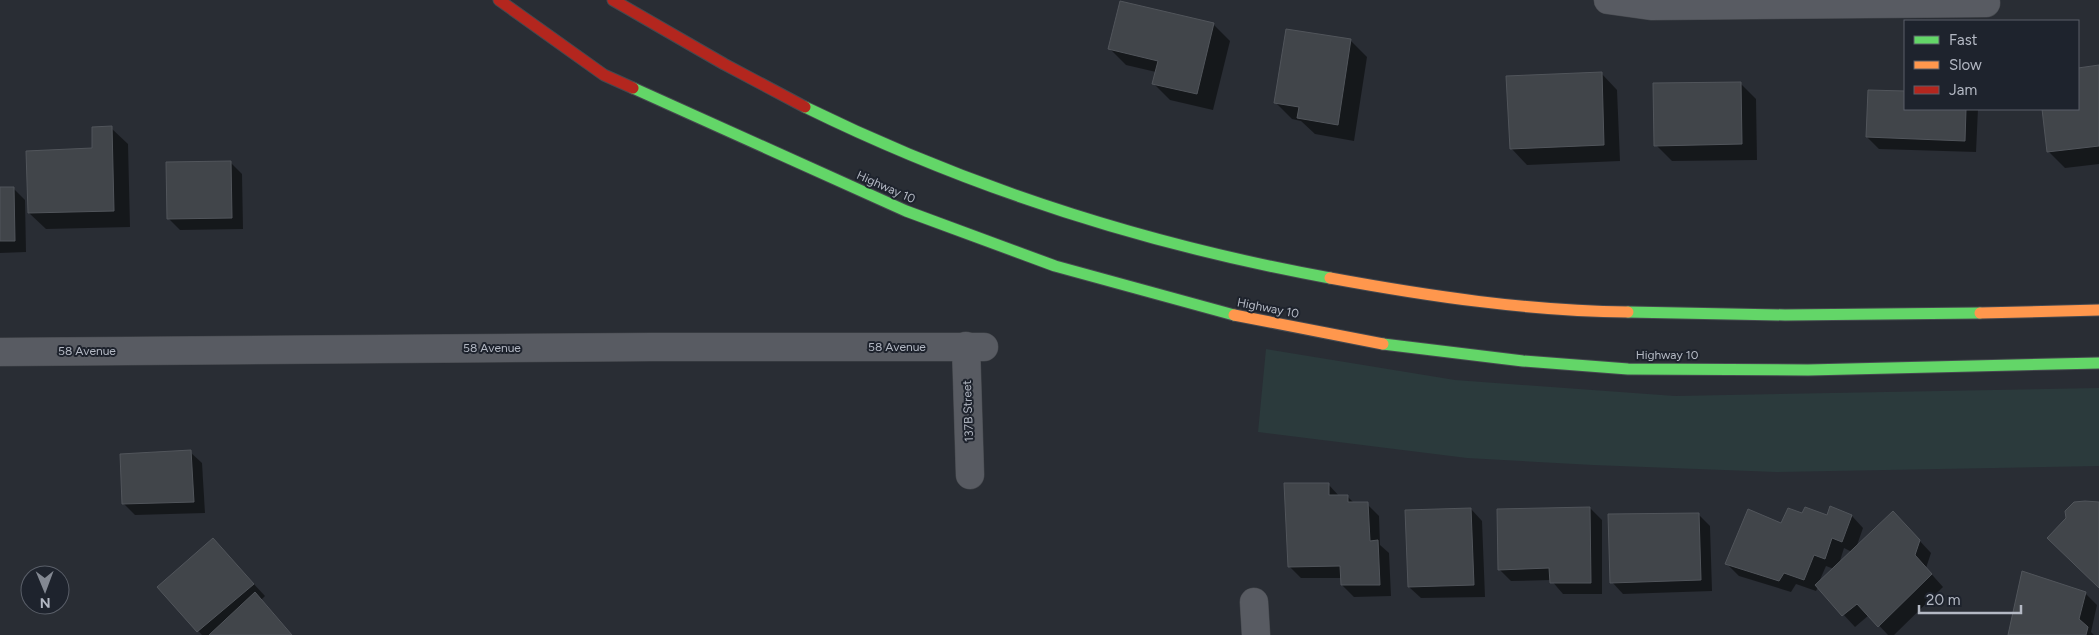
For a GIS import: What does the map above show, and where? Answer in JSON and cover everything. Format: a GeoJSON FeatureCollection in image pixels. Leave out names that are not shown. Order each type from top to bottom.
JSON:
{"type":"FeatureCollection","features":[{"type":"Feature","properties":{"kind":"highway","name":"Highway 10"},"geometry":{"type":"LineString","coordinates":[[499,0],[604,75],[906,212],[1056,266],[1240,317],[1377,343],[1523,361],[1628,369],[1808,370],[2099,363]]}},
{"type":"Feature","properties":{"kind":"highway"},"geometry":{"type":"LineString","coordinates":[[613,0],[760,84],[914,156],[1080,215],[1250,262],[1384,288],[1557,310],[1806,316],[2099,310]]}},
{"type":"Feature","properties":{"kind":"street"},"geometry":{"type":"LineString","coordinates":[[1608,0],[1652,6],[1786,2],[1986,3]]}},
{"type":"Feature","properties":{"kind":"street","name":"58 Avenue"},"geometry":{"type":"LineString","coordinates":[[0,352],[975,347]]}},
{"type":"Feature","properties":{"kind":"street","name":"137B Street"},"geometry":{"type":"LineString","coordinates":[[970,475],[975,347]]}},
{"type":"Feature","properties":{"kind":"street"},"geometry":{"type":"LineString","coordinates":[[1254,602],[1256,635]]}},
{"type":"Feature","properties":{"kind":"shaded area"},"geometry":{"type":"Polygon","coordinates":[[[1266,349],[1455,380],[1675,396],[2099,388],[2099,466],[1776,472],[1593,465],[1467,458],[1258,432],[1266,349]]]}},
{"type":"Feature","properties":{"kind":"building"},"geometry":{"type":"Polygon","coordinates":[[[1120,1],[1214,23],[1197,94],[1152,84],[1158,61],[1108,49],[1120,1]]]}},
{"type":"Feature","properties":{"kind":"building"},"geometry":{"type":"Polygon","coordinates":[[[1286,29],[1351,39],[1338,125],[1297,118],[1299,107],[1274,103],[1286,29]]]}},
{"type":"Feature","properties":{"kind":"building"},"geometry":{"type":"Polygon","coordinates":[[[2099,65],[2099,146],[2047,152],[2042,110],[2079,110],[2079,68],[2099,65]]]}},
{"type":"Feature","properties":{"kind":"building"},"geometry":{"type":"Polygon","coordinates":[[[1602,72],[1604,145],[1510,149],[1506,76],[1602,72]]]}},
{"type":"Feature","properties":{"kind":"building"},"geometry":{"type":"Polygon","coordinates":[[[1741,82],[1742,144],[1654,146],[1653,83],[1741,82]]]}},
{"type":"Feature","properties":{"kind":"building"},"geometry":{"type":"Polygon","coordinates":[[[1868,90],[1904,91],[1904,110],[1966,110],[1965,141],[1866,137],[1868,90]]]}},
{"type":"Feature","properties":{"kind":"building"},"geometry":{"type":"Polygon","coordinates":[[[112,126],[114,211],[28,213],[26,151],[92,148],[92,127],[112,126]]]}},
{"type":"Feature","properties":{"kind":"building"},"geometry":{"type":"Polygon","coordinates":[[[231,161],[232,218],[167,219],[166,162],[231,161]]]}},
{"type":"Feature","properties":{"kind":"building"},"geometry":{"type":"Polygon","coordinates":[[[0,187],[14,187],[15,241],[0,241],[0,187]]]}},
{"type":"Feature","properties":{"kind":"building"},"geometry":{"type":"Polygon","coordinates":[[[191,450],[194,502],[122,504],[120,454],[191,450]]]}},
{"type":"Feature","properties":{"kind":"building"},"geometry":{"type":"Polygon","coordinates":[[[1284,483],[1329,483],[1329,495],[1348,495],[1348,502],[1368,502],[1370,541],[1378,540],[1380,585],[1341,585],[1340,566],[1288,567],[1284,483]]]}},
{"type":"Feature","properties":{"kind":"building"},"geometry":{"type":"Polygon","coordinates":[[[2074,502],[2099,502],[2099,588],[2047,538],[2066,518],[2065,511],[2074,502]]]}},
{"type":"Feature","properties":{"kind":"building"},"geometry":{"type":"Polygon","coordinates":[[[1830,506],[1852,515],[1842,542],[1832,538],[1825,559],[1814,555],[1804,580],[1784,573],[1779,581],[1725,564],[1748,509],[1781,523],[1788,508],[1802,513],[1805,507],[1827,515],[1830,506]]]}},
{"type":"Feature","properties":{"kind":"building"},"geometry":{"type":"Polygon","coordinates":[[[1590,507],[1591,583],[1550,583],[1549,568],[1498,570],[1497,509],[1590,507]]]}},
{"type":"Feature","properties":{"kind":"building"},"geometry":{"type":"Polygon","coordinates":[[[1471,508],[1474,585],[1408,587],[1405,510],[1471,508]]]}},
{"type":"Feature","properties":{"kind":"building"},"geometry":{"type":"Polygon","coordinates":[[[1893,511],[1920,540],[1915,555],[1932,574],[1878,627],[1857,604],[1842,616],[1815,585],[1893,511]]]}},
{"type":"Feature","properties":{"kind":"building"},"geometry":{"type":"Polygon","coordinates":[[[1699,513],[1701,580],[1610,583],[1608,514],[1699,513]]]}},
{"type":"Feature","properties":{"kind":"building"},"geometry":{"type":"Polygon","coordinates":[[[213,538],[254,584],[197,632],[157,587],[213,538]]]}},
{"type":"Feature","properties":{"kind":"building"},"geometry":{"type":"Polygon","coordinates":[[[2022,571],[2086,592],[2079,619],[2088,627],[2086,635],[2008,635],[2022,571]]]}},
{"type":"Feature","properties":{"kind":"building"},"geometry":{"type":"Polygon","coordinates":[[[255,592],[292,635],[209,635],[255,592]]]}},
{"type":"Feature","properties":{"kind":"traffic: fast"},"geometry":{"type":"LineString","coordinates":[[633,88],[906,211],[1055,266],[1234,315]]}},
{"type":"Feature","properties":{"kind":"traffic: fast"},"geometry":{"type":"LineString","coordinates":[[805,107],[931,163],[1062,211],[1195,249],[1330,278]]}},
{"type":"Feature","properties":{"kind":"traffic: fast"},"geometry":{"type":"LineString","coordinates":[[1628,312],[1785,315],[1980,313]]}},
{"type":"Feature","properties":{"kind":"traffic: fast"},"geometry":{"type":"LineString","coordinates":[[1383,344],[1523,361],[1628,369],[1808,370],[2099,363]]}},
{"type":"Feature","properties":{"kind":"traffic: slow"},"geometry":{"type":"LineString","coordinates":[[1330,278],[1404,291],[1516,306],[1628,312]]}},
{"type":"Feature","properties":{"kind":"traffic: slow"},"geometry":{"type":"LineString","coordinates":[[1980,313],[2099,310]]}},
{"type":"Feature","properties":{"kind":"traffic: slow"},"geometry":{"type":"LineString","coordinates":[[1234,315],[1383,344]]}},
{"type":"Feature","properties":{"kind":"traffic: jam"},"geometry":{"type":"LineString","coordinates":[[499,0],[604,75],[633,88]]}},
{"type":"Feature","properties":{"kind":"traffic: jam"},"geometry":{"type":"LineString","coordinates":[[613,0],[724,64],[805,107]]}}]}
